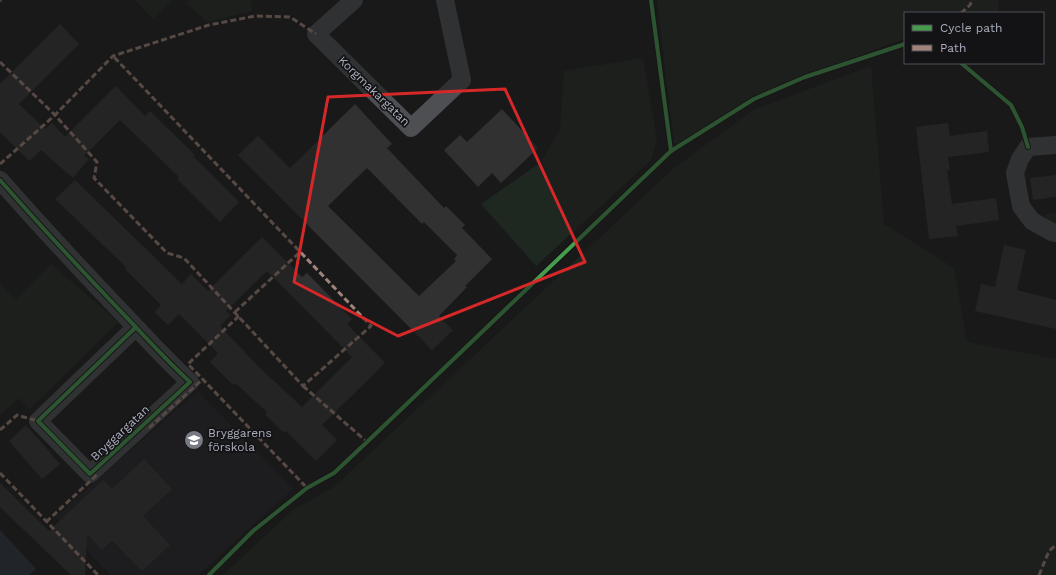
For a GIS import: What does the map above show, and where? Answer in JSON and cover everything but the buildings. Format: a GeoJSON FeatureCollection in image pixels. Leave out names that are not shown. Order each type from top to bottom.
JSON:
{"type":"FeatureCollection","features":[{"type":"Feature","properties":{"kind":"street","name":"Korgmakargatan"},"geometry":{"type":"LineString","coordinates":[[354,0],[316,34],[411,128],[462,80],[445,0]]}},
{"type":"Feature","properties":{"kind":"street"},"geometry":{"type":"LineString","coordinates":[[1056,145],[1028,147],[1020,159],[1015,173],[1021,206],[1032,221],[1056,233]]}},
{"type":"Feature","properties":{"kind":"street","name":"Bryggargatan"},"geometry":{"type":"LineString","coordinates":[[0,180],[58,247],[136,327],[172,366],[190,382],[90,474],[38,421],[136,327]]}},
{"type":"Feature","properties":{"kind":"highlighted area"},"geometry":{"type":"Polygon","coordinates":[[[505,89],[585,262],[398,336],[294,282],[328,97],[505,89]]]}},
{"type":"Feature","properties":{"kind":"shaded area"},"geometry":{"type":"Polygon","coordinates":[[[135,0],[172,0],[153,19],[135,0]]]}},
{"type":"Feature","properties":{"kind":"shaded area"},"geometry":{"type":"Polygon","coordinates":[[[189,0],[251,0],[251,11],[208,22],[186,3],[189,0]]]}},
{"type":"Feature","properties":{"kind":"shaded area"},"geometry":{"type":"Polygon","coordinates":[[[657,0],[999,0],[998,12],[904,12],[904,38],[750,98],[675,151],[657,0]]]}},
{"type":"Feature","properties":{"kind":"shaded area"},"geometry":{"type":"Polygon","coordinates":[[[643,58],[657,140],[651,160],[536,266],[481,204],[540,163],[560,130],[564,71],[643,58]]]}},
{"type":"Feature","properties":{"kind":"shaded area"},"geometry":{"type":"Polygon","coordinates":[[[871,66],[884,224],[954,268],[967,342],[1056,359],[1056,575],[223,575],[293,510],[334,487],[674,168],[755,109],[871,66]]]}},
{"type":"Feature","properties":{"kind":"shaded area"},"geometry":{"type":"Polygon","coordinates":[[[1056,212],[1056,224],[1046,221],[1046,214],[1056,212]]]}},
{"type":"Feature","properties":{"kind":"shaded area"},"geometry":{"type":"Polygon","coordinates":[[[51,264],[118,322],[30,409],[19,398],[0,415],[0,284],[16,299],[51,264]]]}},
{"type":"Feature","properties":{"kind":"shaded area","name":"Bryggarens förskola"},"geometry":{"type":"Polygon","coordinates":[[[198,391],[293,489],[198,575],[111,575],[55,517],[198,391]]]}},
{"type":"Feature","properties":{"kind":"shaded area"},"geometry":{"type":"Polygon","coordinates":[[[0,530],[36,569],[29,575],[0,575],[0,530]]]}},
{"type":"Feature","properties":{"kind":"marked path"},"geometry":{"type":"LineString","coordinates":[[962,12],[970,5],[972,0]]}},
{"type":"Feature","properties":{"kind":"marked path"},"geometry":{"type":"LineString","coordinates":[[0,164],[55,115],[113,56],[209,25],[255,16],[290,17],[316,34]]}},
{"type":"Feature","properties":{"kind":"marked path"},"geometry":{"type":"LineString","coordinates":[[0,62],[55,115],[97,162],[94,178],[167,253],[184,258],[303,386],[371,326],[113,56]]}},
{"type":"Feature","properties":{"kind":"marked path"},"geometry":{"type":"LineString","coordinates":[[235,312],[300,252]]}},
{"type":"Feature","properties":{"kind":"marked path"},"geometry":{"type":"LineString","coordinates":[[239,316],[188,364],[307,488]]}},
{"type":"Feature","properties":{"kind":"marked path"},"geometry":{"type":"LineString","coordinates":[[149,428],[202,380]]}},
{"type":"Feature","properties":{"kind":"marked path"},"geometry":{"type":"LineString","coordinates":[[303,386],[367,442]]}},
{"type":"Feature","properties":{"kind":"marked path"},"geometry":{"type":"LineString","coordinates":[[0,430],[17,415],[38,421]]}},
{"type":"Feature","properties":{"kind":"marked path"},"geometry":{"type":"LineString","coordinates":[[0,473],[98,575]]}},
{"type":"Feature","properties":{"kind":"marked path"},"geometry":{"type":"LineString","coordinates":[[46,522],[99,473]]}},
{"type":"Feature","properties":{"kind":"marked path"},"geometry":{"type":"LineString","coordinates":[[1039,575],[1049,551],[1056,545]]}},
{"type":"Feature","properties":{"kind":"cycle path"},"geometry":{"type":"LineString","coordinates":[[651,0],[671,151]]}},
{"type":"Feature","properties":{"kind":"cycle path"},"geometry":{"type":"LineString","coordinates":[[209,575],[253,531],[307,488],[334,473],[671,151],[754,99],[805,77],[904,44]]}},
{"type":"Feature","properties":{"kind":"cycle path"},"geometry":{"type":"LineString","coordinates":[[962,64],[1011,105],[1022,127],[1028,147]]}},
{"type":"Feature","properties":{"kind":"cycle path"},"geometry":{"type":"LineString","coordinates":[[0,180],[48,234],[130,321],[137,329],[152,345],[190,382],[90,474],[38,421],[136,327]]}},
{"type":"Feature","properties":{"kind":"place","name":"Bryggarens förskola"},"geometry":{"type":"Point","coordinates":[194,440]}}]}
